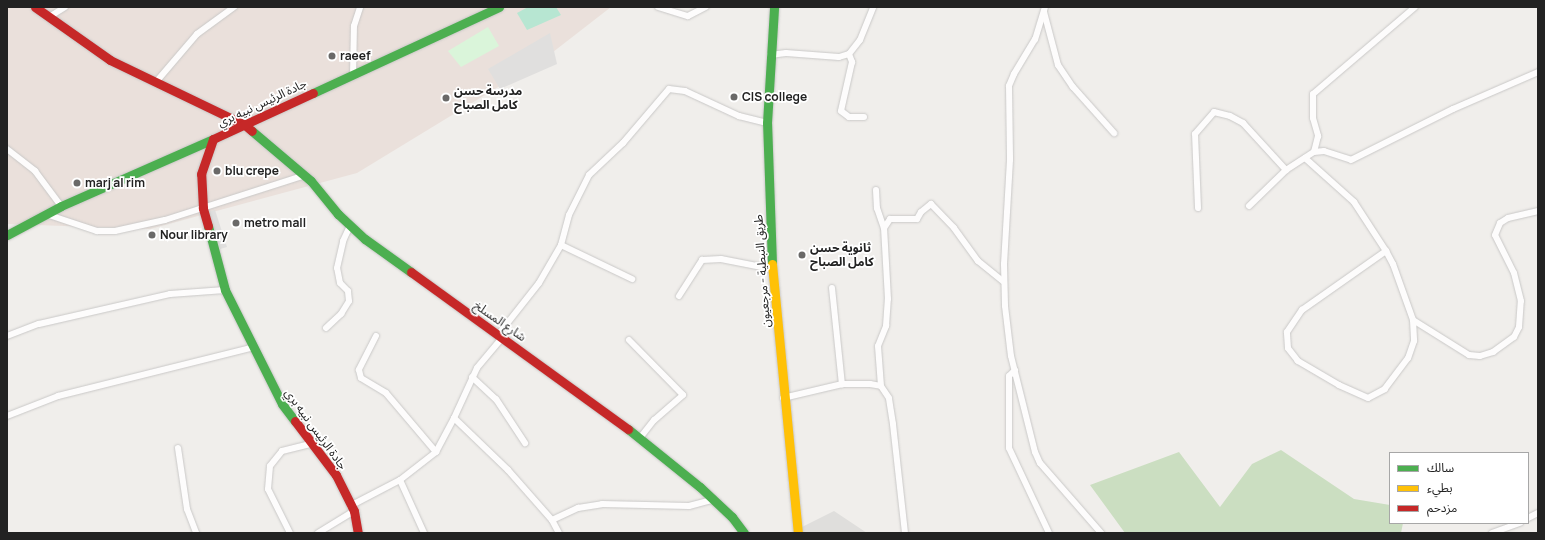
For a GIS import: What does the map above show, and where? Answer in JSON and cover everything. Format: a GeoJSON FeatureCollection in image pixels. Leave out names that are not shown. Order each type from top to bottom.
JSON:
{"type":"FeatureCollection","features":[{"type":"Feature","properties":{"kind":"main road","name":"شارع المسلخ"},"geometry":{"type":"LineString","coordinates":[[35,7],[110,60],[245,125],[305,175],[350,226],[500,337],[570,385],[687,475],[712,500],[732,517],[744,533]]}},
{"type":"Feature","properties":{"kind":"main road","name":"جادة الرئيس نبيه بري"},"geometry":{"type":"LineString","coordinates":[[358,533],[352,509],[336,474],[310,444],[282,404],[225,290],[203,208],[201,174],[213,139],[353,76],[498,7]]}},
{"type":"Feature","properties":{"kind":"main road","name":"طريق النبطية - مرجعيون"},"geometry":{"type":"LineString","coordinates":[[774,7],[767,124],[772,269],[783,398],[798,533]]}},
{"type":"Feature","properties":{"kind":"main road"},"geometry":{"type":"LineString","coordinates":[[7,235],[61,206],[213,139]]}},
{"type":"Feature","properties":{"kind":"street"},"geometry":{"type":"LineString","coordinates":[[49,17],[65,7]]}},
{"type":"Feature","properties":{"kind":"street"},"geometry":{"type":"LineString","coordinates":[[156,82],[197,34],[234,7]]}},
{"type":"Feature","properties":{"kind":"street"},"geometry":{"type":"LineString","coordinates":[[353,76],[354,26],[360,7]]}},
{"type":"Feature","properties":{"kind":"street"},"geometry":{"type":"LineString","coordinates":[[658,7],[688,16],[706,7]]}},
{"type":"Feature","properties":{"kind":"street"},"geometry":{"type":"LineString","coordinates":[[770,55],[786,53],[839,56],[848,54],[860,40],[873,7]]}},
{"type":"Feature","properties":{"kind":"street"},"geometry":{"type":"LineString","coordinates":[[1314,152],[1318,136],[1313,118],[1313,94],[1415,7]]}},
{"type":"Feature","properties":{"kind":"street"},"geometry":{"type":"LineString","coordinates":[[1044,9],[1058,65],[1073,87],[1114,133]]}},
{"type":"Feature","properties":{"kind":"street"},"geometry":{"type":"LineString","coordinates":[[1044,9],[1035,39],[1014,74],[1009,86],[1010,160],[1004,282],[1014,370],[1030,440],[1040,463],[1101,533]]}},
{"type":"Feature","properties":{"kind":"street"},"geometry":{"type":"LineString","coordinates":[[848,54],[852,62],[841,111],[849,117],[864,117]]}},
{"type":"Feature","properties":{"kind":"street"},"geometry":{"type":"LineString","coordinates":[[1249,206],[1286,170],[1314,152],[1324,151],[1351,160],[1453,110],[1538,72]]}},
{"type":"Feature","properties":{"kind":"street"},"geometry":{"type":"LineString","coordinates":[[318,533],[352,509],[400,480],[436,452],[454,418],[472,377],[539,283],[561,245],[569,215],[590,175],[623,143],[669,89],[685,90],[739,116],[767,124]]}},
{"type":"Feature","properties":{"kind":"street"},"geometry":{"type":"LineString","coordinates":[[1198,208],[1195,134],[1207,118],[1214,112],[1230,116],[1242,123],[1286,170]]}},
{"type":"Feature","properties":{"kind":"street"},"geometry":{"type":"LineString","coordinates":[[7,149],[35,171],[61,206]]}},
{"type":"Feature","properties":{"kind":"street"},"geometry":{"type":"LineString","coordinates":[[1305,158],[1354,202],[1386,252],[1413,320],[1414,341],[1408,358],[1385,389],[1368,398],[1352,392],[1298,361],[1288,348],[1287,332],[1302,310],[1386,252]]}},
{"type":"Feature","properties":{"kind":"street"},"geometry":{"type":"LineString","coordinates":[[46,214],[97,231],[115,231],[203,208],[305,175]]}},
{"type":"Feature","properties":{"kind":"street"},"geometry":{"type":"LineString","coordinates":[[876,190],[877,208],[884,228],[889,287],[886,326],[878,346],[881,386],[890,405],[905,533]]}},
{"type":"Feature","properties":{"kind":"street"},"geometry":{"type":"LineString","coordinates":[[884,228],[890,220],[917,219],[921,212],[930,204],[954,228],[978,261],[1004,282]]}},
{"type":"Feature","properties":{"kind":"street"},"geometry":{"type":"LineString","coordinates":[[1413,320],[1469,355],[1480,356],[1493,352],[1514,337],[1519,327],[1521,301],[1514,273],[1495,235],[1500,223],[1508,218],[1538,211]]}},
{"type":"Feature","properties":{"kind":"street"},"geometry":{"type":"LineString","coordinates":[[326,328],[341,314],[349,301],[348,291],[340,283],[337,268],[343,241],[350,226]]}},
{"type":"Feature","properties":{"kind":"street"},"geometry":{"type":"LineString","coordinates":[[561,245],[632,279]]}},
{"type":"Feature","properties":{"kind":"street"},"geometry":{"type":"LineString","coordinates":[[679,296],[702,260],[721,259],[772,269]]}},
{"type":"Feature","properties":{"kind":"street"},"geometry":{"type":"LineString","coordinates":[[832,288],[842,384]]}},
{"type":"Feature","properties":{"kind":"street"},"geometry":{"type":"LineString","coordinates":[[7,336],[39,324],[170,294],[225,290]]}},
{"type":"Feature","properties":{"kind":"street"},"geometry":{"type":"LineString","coordinates":[[376,336],[359,370],[361,378],[386,393],[436,452]]}},
{"type":"Feature","properties":{"kind":"street"},"geometry":{"type":"LineString","coordinates":[[629,340],[683,395],[654,420],[639,439]]}},
{"type":"Feature","properties":{"kind":"street"},"geometry":{"type":"LineString","coordinates":[[7,416],[58,396],[254,347]]}},
{"type":"Feature","properties":{"kind":"street"},"geometry":{"type":"LineString","coordinates":[[1014,370],[1009,376],[1009,448],[1049,533]]}},
{"type":"Feature","properties":{"kind":"street"},"geometry":{"type":"LineString","coordinates":[[472,377],[496,399],[525,443]]}},
{"type":"Feature","properties":{"kind":"street"},"geometry":{"type":"LineString","coordinates":[[783,398],[842,384],[870,384],[881,386]]}},
{"type":"Feature","properties":{"kind":"street"},"geometry":{"type":"LineString","coordinates":[[454,418],[508,470],[552,520],[559,533]]}},
{"type":"Feature","properties":{"kind":"street"},"geometry":{"type":"LineString","coordinates":[[290,533],[268,489],[270,466],[282,451],[310,444]]}},
{"type":"Feature","properties":{"kind":"street"},"geometry":{"type":"LineString","coordinates":[[178,448],[187,509],[196,533]]}},
{"type":"Feature","properties":{"kind":"street"},"geometry":{"type":"LineString","coordinates":[[400,480],[424,533]]}},
{"type":"Feature","properties":{"kind":"street"},"geometry":{"type":"LineString","coordinates":[[552,520],[578,508],[602,504],[689,506],[712,500]]}},
{"type":"Feature","properties":{"kind":"street"},"geometry":{"type":"LineString","coordinates":[[1529,518],[1538,513]]}},
{"type":"Feature","properties":{"kind":"street"},"geometry":{"type":"LineString","coordinates":[[1492,533],[1517,524]]}},
{"type":"Feature","properties":{"kind":"shaded area"},"geometry":{"type":"Polygon","coordinates":[[[7,7],[611,7],[544,59],[357,173],[150,229],[7,224],[7,7]]]}},
{"type":"Feature","properties":{"kind":"shaded area"},"geometry":{"type":"Polygon","coordinates":[[[550,33],[557,64],[500,89],[488,69],[550,33]]]}},
{"type":"Feature","properties":{"kind":"shaded area"},"geometry":{"type":"Polygon","coordinates":[[[215,210],[227,247],[220,249],[208,212],[215,210]]]}},
{"type":"Feature","properties":{"kind":"shaded area"},"geometry":{"type":"Polygon","coordinates":[[[834,511],[867,533],[790,533],[834,511]]]}},
{"type":"Feature","properties":{"kind":"green space"},"geometry":{"type":"Polygon","coordinates":[[[528,7],[556,7],[561,15],[527,30],[517,13],[528,7]]]}},
{"type":"Feature","properties":{"kind":"green space"},"geometry":{"type":"Polygon","coordinates":[[[488,27],[499,46],[461,67],[448,51],[488,27]]]}},
{"type":"Feature","properties":{"kind":"green space"},"geometry":{"type":"Polygon","coordinates":[[[1281,450],[1354,499],[1389,505],[1389,524],[1403,524],[1401,533],[1125,533],[1090,485],[1179,452],[1220,507],[1252,464],[1281,450]]]}},
{"type":"Feature","properties":{"kind":"traffic: fast"},"geometry":{"type":"LineString","coordinates":[[313,93],[499,7]]}},
{"type":"Feature","properties":{"kind":"traffic: fast"},"geometry":{"type":"LineString","coordinates":[[772,264],[767,123],[774,7]]}},
{"type":"Feature","properties":{"kind":"traffic: fast"},"geometry":{"type":"LineString","coordinates":[[252,131],[311,181],[338,214],[365,239],[411,272]]}},
{"type":"Feature","properties":{"kind":"traffic: fast"},"geometry":{"type":"LineString","coordinates":[[7,235],[61,206],[213,139]]}},
{"type":"Feature","properties":{"kind":"traffic: fast"},"geometry":{"type":"LineString","coordinates":[[208,226],[225,290],[282,404],[295,421]]}},
{"type":"Feature","properties":{"kind":"traffic: fast"},"geometry":{"type":"LineString","coordinates":[[628,429],[700,487],[732,517],[744,533]]}},
{"type":"Feature","properties":{"kind":"traffic: slow"},"geometry":{"type":"LineString","coordinates":[[772,264],[798,533]]}},
{"type":"Feature","properties":{"kind":"traffic: jam"},"geometry":{"type":"LineString","coordinates":[[35,7],[110,60],[245,125],[252,131]]}},
{"type":"Feature","properties":{"kind":"traffic: jam"},"geometry":{"type":"LineString","coordinates":[[208,226],[203,208],[201,174],[213,139],[313,93]]}},
{"type":"Feature","properties":{"kind":"traffic: jam"},"geometry":{"type":"LineString","coordinates":[[411,272],[628,429]]}},
{"type":"Feature","properties":{"kind":"traffic: jam"},"geometry":{"type":"LineString","coordinates":[[295,421],[336,475],[354,511],[358,533]]}},
{"type":"Feature","properties":{"kind":"place","name":"raeef"},"geometry":{"type":"Point","coordinates":[332,56]}},
{"type":"Feature","properties":{"kind":"place","name":"CIS college"},"geometry":{"type":"Point","coordinates":[734,97]}},
{"type":"Feature","properties":{"kind":"place","name":"مدرسة حسن كامل الصباح"},"geometry":{"type":"Point","coordinates":[446,98]}},
{"type":"Feature","properties":{"kind":"place","name":"blu crepe"},"geometry":{"type":"Point","coordinates":[217,171]}},
{"type":"Feature","properties":{"kind":"place","name":"marj al rim"},"geometry":{"type":"Point","coordinates":[77,183]}},
{"type":"Feature","properties":{"kind":"place","name":"metro mall"},"geometry":{"type":"Point","coordinates":[236,223]}},
{"type":"Feature","properties":{"kind":"place","name":"Nour library"},"geometry":{"type":"Point","coordinates":[152,235]}},
{"type":"Feature","properties":{"kind":"place","name":"ثانوية حسن كامل الصباح"},"geometry":{"type":"Point","coordinates":[802,255]}}]}
